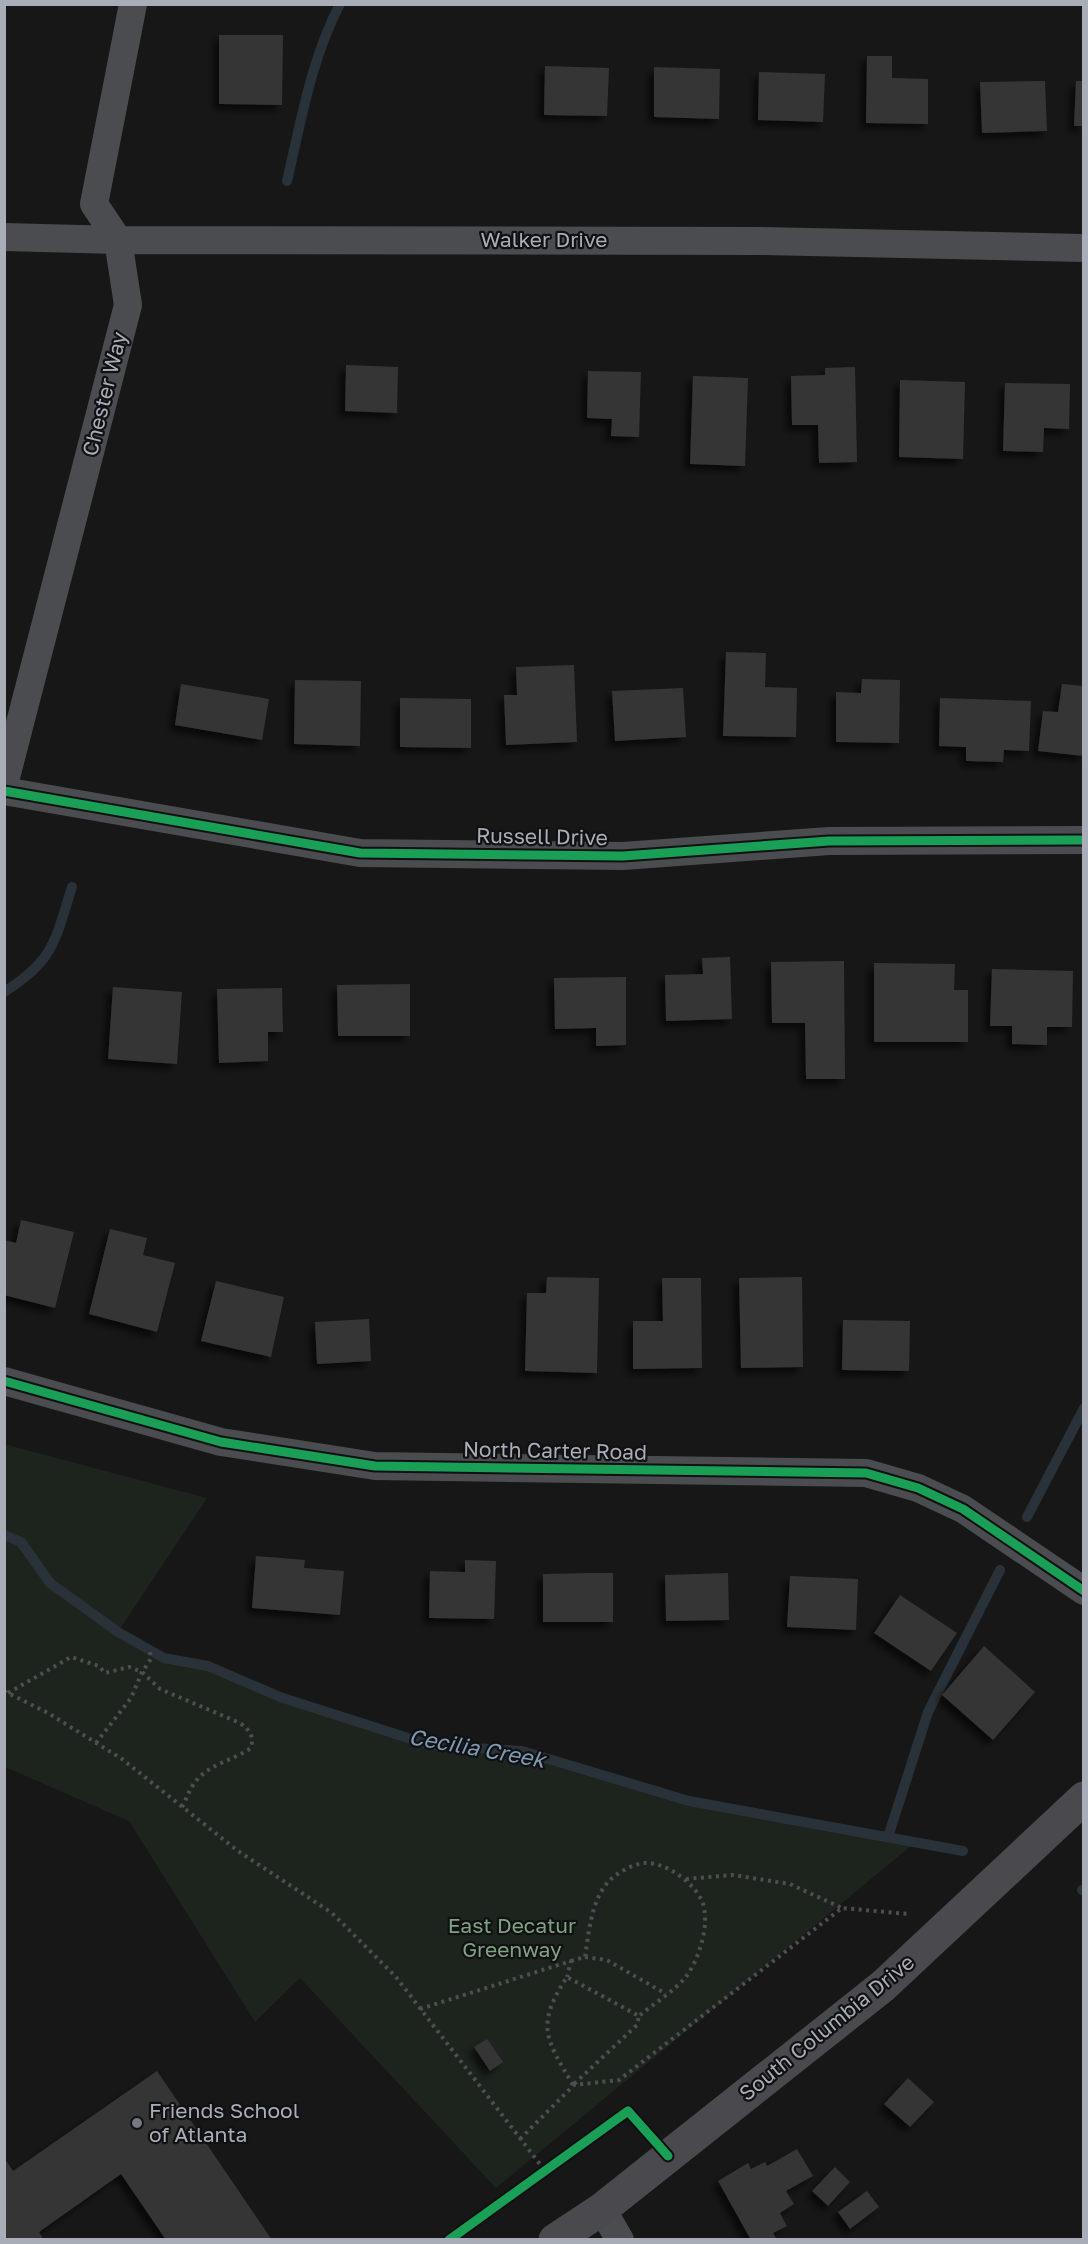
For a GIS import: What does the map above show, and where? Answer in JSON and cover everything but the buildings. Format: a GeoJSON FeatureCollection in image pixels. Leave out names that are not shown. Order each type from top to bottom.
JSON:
{"type":"FeatureCollection","features":[{"type":"Feature","properties":{"kind":"main road","name":"South Columbia Drive"},"geometry":{"type":"LineString","coordinates":[[555,2240],[602,2209],[883,1986],[1083,1798]]}},
{"type":"Feature","properties":{"kind":"street","name":"Chester Way"},"geometry":{"type":"LineString","coordinates":[[4,785],[128,305],[118,240],[94,204],[133,4]]}},
{"type":"Feature","properties":{"kind":"street","name":"Walker Drive"},"geometry":{"type":"LineString","coordinates":[[4,237],[118,240],[763,241],[1083,248]]}},
{"type":"Feature","properties":{"kind":"street","name":"Russell Drive"},"geometry":{"type":"LineString","coordinates":[[4,791],[360,853],[623,856],[829,841],[1083,840]]}},
{"type":"Feature","properties":{"kind":"street","name":"North Carter Road"},"geometry":{"type":"LineString","coordinates":[[4,1381],[221,1442],[375,1466],[866,1473],[918,1488],[963,1509],[1083,1592]]}},
{"type":"Feature","properties":{"kind":"street"},"geometry":{"type":"LineString","coordinates":[[602,2209],[620,2240]]}},
{"type":"Feature","properties":{"kind":"path"},"geometry":{"type":"LineString","coordinates":[[96,1743],[131,1698],[142,1672],[151,1659],[150,1652]]}},
{"type":"Feature","properties":{"kind":"path"},"geometry":{"type":"LineString","coordinates":[[6,1692],[71,1657],[92,1663],[105,1673],[129,1667],[142,1672],[160,1689],[240,1723],[250,1731],[254,1739],[251,1749],[239,1757],[206,1771],[195,1781],[182,1807]]}},
{"type":"Feature","properties":{"kind":"path"},"geometry":{"type":"LineString","coordinates":[[6,1692],[48,1713],[122,1759],[238,1851],[332,1913],[396,1977],[546,2172]]}},
{"type":"Feature","properties":{"kind":"path"},"geometry":{"type":"LineString","coordinates":[[585,1957],[591,1919],[598,1899],[610,1880],[633,1866],[648,1863],[686,1879],[733,1875],[790,1884],[842,1908],[908,1914]]}},
{"type":"Feature","properties":{"kind":"path"},"geometry":{"type":"LineString","coordinates":[[520,2139],[637,2025],[639,2016],[684,1978],[698,1956],[705,1933],[702,1901],[686,1879]]}},
{"type":"Feature","properties":{"kind":"path"},"geometry":{"type":"LineString","coordinates":[[573,2085],[619,2080],[842,1908]]}},
{"type":"Feature","properties":{"kind":"path"},"geometry":{"type":"LineString","coordinates":[[420,2008],[585,1957],[607,1960],[666,1994]]}},
{"type":"Feature","properties":{"kind":"path"},"geometry":{"type":"LineString","coordinates":[[571,1961],[567,1977],[551,2005],[546,2024],[549,2045],[573,2085]]}},
{"type":"Feature","properties":{"kind":"path"},"geometry":{"type":"LineString","coordinates":[[567,1977],[639,2016]]}},
{"type":"Feature","properties":{"kind":"path"},"geometry":{"type":"LineString","coordinates":[[537,2178],[555,2165]]}},
{"type":"Feature","properties":{"kind":"green space","name":"East Decatur Greenway"},"geometry":{"type":"Polygon","coordinates":[[[4,1444],[207,1498],[118,1632],[163,1658],[208,1666],[237,1676],[280,1697],[430,1745],[522,1751],[689,1801],[916,1842],[496,2188],[300,1978],[255,2022],[129,1821],[5,1767],[4,1444]]]}},
{"type":"Feature","properties":{"kind":"waterway"},"geometry":{"type":"LineString","coordinates":[[287,181],[314,69],[340,4]]}},
{"type":"Feature","properties":{"kind":"waterway"},"geometry":{"type":"LineString","coordinates":[[4,992],[34,970],[51,947],[72,887]]}},
{"type":"Feature","properties":{"kind":"waterway"},"geometry":{"type":"LineString","coordinates":[[1027,1517],[1084,1408]]}},
{"type":"Feature","properties":{"kind":"waterway","name":"Cecilia Creek"},"geometry":{"type":"LineString","coordinates":[[4,1535],[21,1542],[50,1583],[118,1632],[164,1658],[208,1666],[280,1697],[430,1745],[522,1751],[689,1801],[963,1851]]}},
{"type":"Feature","properties":{"kind":"waterway"},"geometry":{"type":"LineString","coordinates":[[888,1837],[928,1712],[1000,1570]]}},
{"type":"Feature","properties":{"kind":"cycle path"},"geometry":{"type":"LineString","coordinates":[[4,791],[360,853],[623,856],[829,841],[1084,840]]}},
{"type":"Feature","properties":{"kind":"cycle path"},"geometry":{"type":"LineString","coordinates":[[4,1381],[221,1442],[375,1466],[866,1473],[918,1488],[963,1509],[1084,1591]]}},
{"type":"Feature","properties":{"kind":"cycle path"},"geometry":{"type":"LineString","coordinates":[[449,2240],[628,2111],[668,2156]]}},
{"type":"Feature","properties":{"kind":"place","name":"Friends School of Atlanta"},"geometry":{"type":"Point","coordinates":[137,2123]}}]}
